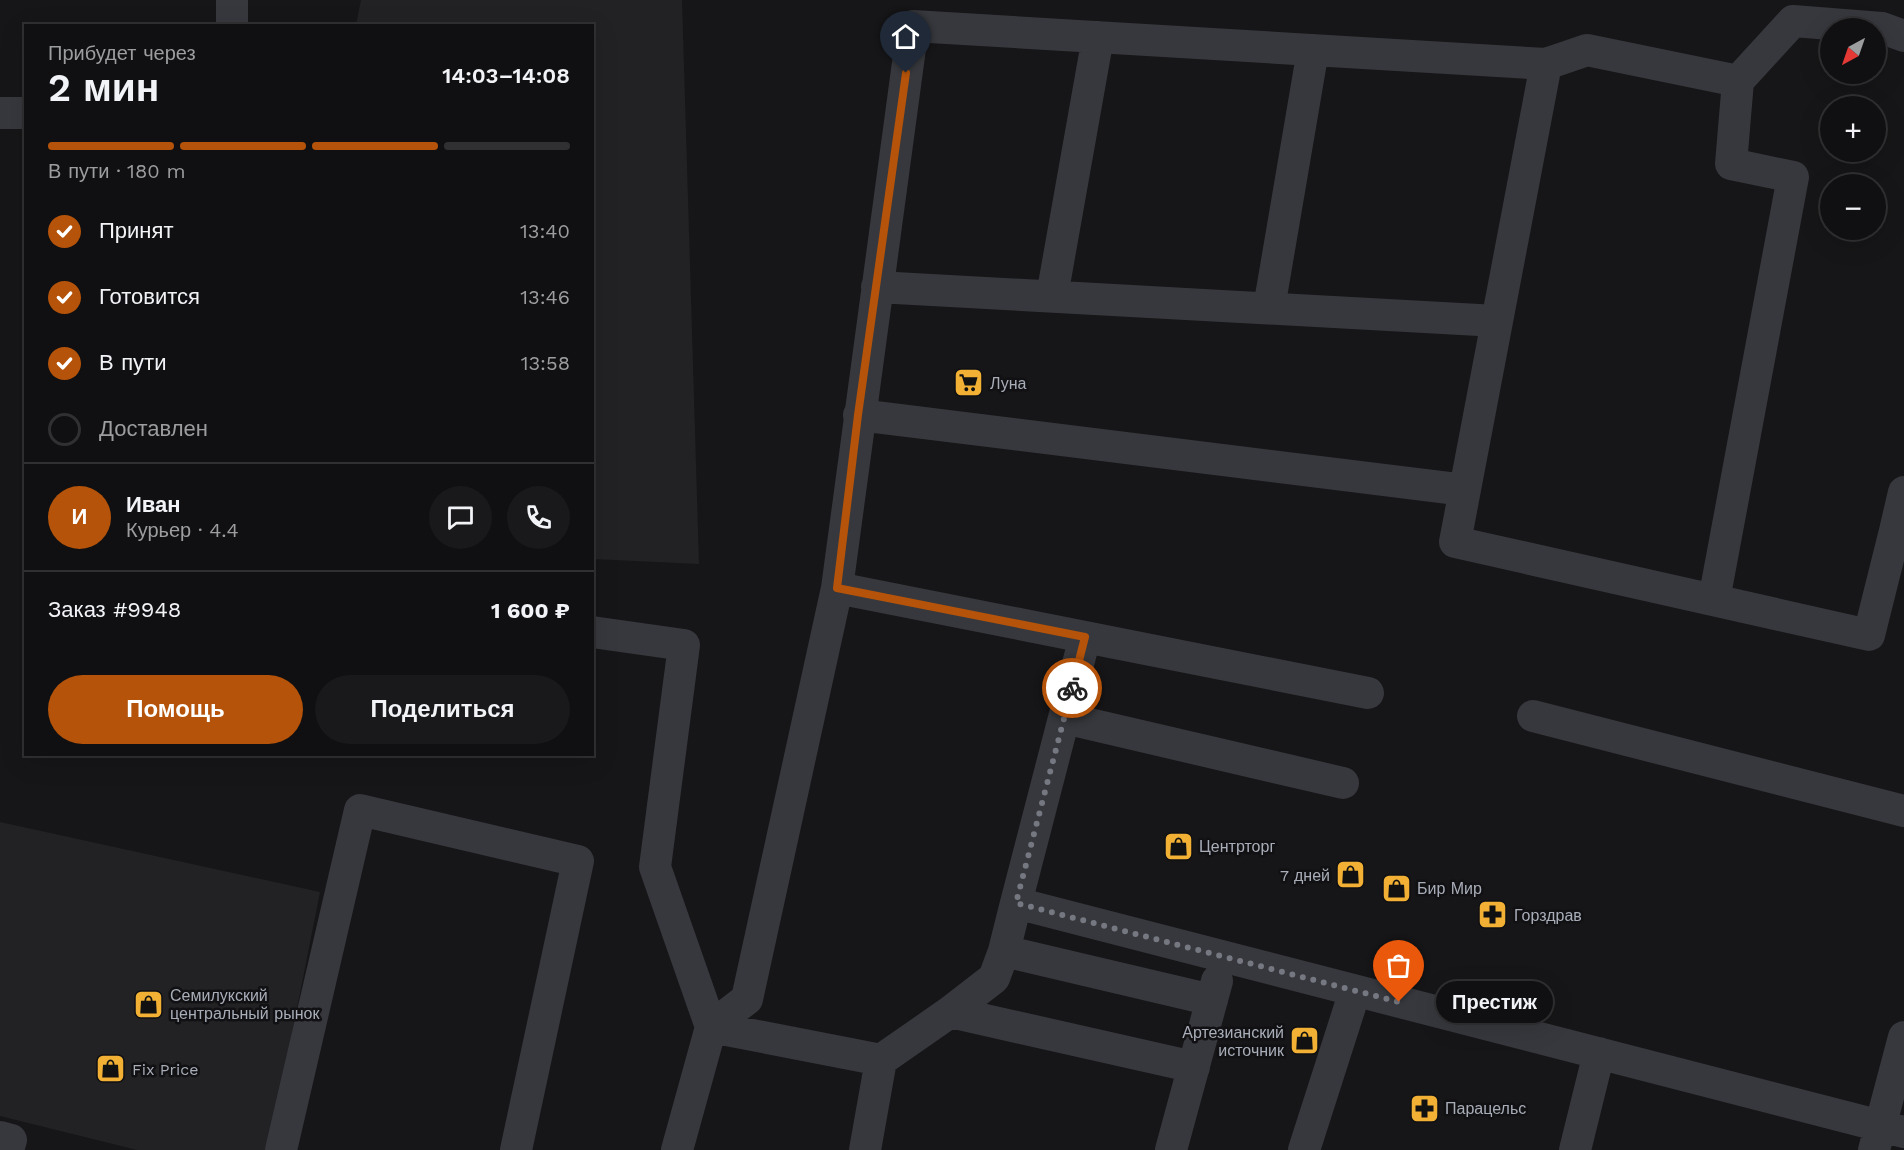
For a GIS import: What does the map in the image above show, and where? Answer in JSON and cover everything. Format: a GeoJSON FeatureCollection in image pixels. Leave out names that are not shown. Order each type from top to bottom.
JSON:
{"type":"FeatureCollection","features":[{"type":"Feature","properties":{"kind":"lane"},"geometry":{"type":"LineString","coordinates":[[231,0],[232,24]]}},
{"type":"Feature","properties":{"kind":"lane"},"geometry":{"type":"LineString","coordinates":[[1714,600],[1793,177],[1731,164],[1738,81],[1793,21],[1882,28],[1904,36]]}},
{"type":"Feature","properties":{"kind":"lane"},"geometry":{"type":"LineString","coordinates":[[711,1028],[747,999],[837,588],[858,415],[913,26],[1546,64],[1587,50],[1738,81]]}},
{"type":"Feature","properties":{"kind":"lane"},"geometry":{"type":"LineString","coordinates":[[1052,296],[1098,37]]}},
{"type":"Feature","properties":{"kind":"lane"},"geometry":{"type":"LineString","coordinates":[[1269,308],[1313,50]]}},
{"type":"Feature","properties":{"kind":"lane"},"geometry":{"type":"LineString","coordinates":[[1546,64],[1455,542],[1869,635],[1899,536],[1904,492]]}},
{"type":"Feature","properties":{"kind":"lane"},"geometry":{"type":"LineString","coordinates":[[0,114],[24,113]]}},
{"type":"Feature","properties":{"kind":"lane"},"geometry":{"type":"LineString","coordinates":[[877,287],[1497,321]]}},
{"type":"Feature","properties":{"kind":"lane"},"geometry":{"type":"LineString","coordinates":[[858,415],[1466,490]]}},
{"type":"Feature","properties":{"kind":"lane"},"geometry":{"type":"LineString","coordinates":[[837,588],[1368,693]]}},
{"type":"Feature","properties":{"kind":"lane"},"geometry":{"type":"LineString","coordinates":[[594,632],[684,645],[655,867],[711,1028],[677,1150]]}},
{"type":"Feature","properties":{"kind":"lane"},"geometry":{"type":"LineString","coordinates":[[865,1150],[881,1060],[994,978],[1004,951],[1085,637]]}},
{"type":"Feature","properties":{"kind":"lane"},"geometry":{"type":"LineString","coordinates":[[1533,716],[1904,811]]}},
{"type":"Feature","properties":{"kind":"lane"},"geometry":{"type":"LineString","coordinates":[[1064,718],[1343,783]]}},
{"type":"Feature","properties":{"kind":"lane"},"geometry":{"type":"LineString","coordinates":[[281,1150],[360,810],[578,861],[516,1150]]}},
{"type":"Feature","properties":{"kind":"lane"},"geometry":{"type":"LineString","coordinates":[[1016,903],[1599,1053],[1886,1136],[1904,1037]]}},
{"type":"Feature","properties":{"kind":"lane"},"geometry":{"type":"LineString","coordinates":[[1004,951],[1212,1000]]}},
{"type":"Feature","properties":{"kind":"lane"},"geometry":{"type":"LineString","coordinates":[[1171,1150],[1224,957]]}},
{"type":"Feature","properties":{"kind":"lane"},"geometry":{"type":"LineString","coordinates":[[1304,1150],[1355,991]]}},
{"type":"Feature","properties":{"kind":"lane"},"geometry":{"type":"LineString","coordinates":[[950,1012],[1194,1067]]}},
{"type":"Feature","properties":{"kind":"lane"},"geometry":{"type":"LineString","coordinates":[[711,1028],[881,1060]]}},
{"type":"Feature","properties":{"kind":"lane"},"geometry":{"type":"LineString","coordinates":[[1575,1150],[1599,1053]]}},
{"type":"Feature","properties":{"kind":"lane"},"geometry":{"type":"LineString","coordinates":[[0,1137],[11,1140],[8,1150]]}},
{"type":"Feature","properties":{"kind":"shaded area"},"geometry":{"type":"Polygon","coordinates":[[[361,0],[682,0],[699,564],[594,559],[594,24],[356,24],[361,0]]]}},
{"type":"Feature","properties":{"kind":"shaded area","name":"Семилукский центральный рынок"},"geometry":{"type":"Polygon","coordinates":[[[0,822],[320,892],[269,1150],[137,1150],[0,1116],[0,822]]]}},
{"type":"Feature","properties":{"kind":"way so far"},"geometry":{"type":"LineString","coordinates":[[1072,688],[1016,903],[1399,1002]]}},
{"type":"Feature","properties":{"kind":"place","name":"Луна"},"geometry":{"type":"Point","coordinates":[969,383]}},
{"type":"Feature","properties":{"kind":"place","name":"Центрторг"},"geometry":{"type":"Point","coordinates":[1178,846]}},
{"type":"Feature","properties":{"kind":"place","name":"7 дней"},"geometry":{"type":"Point","coordinates":[1351,875]}},
{"type":"Feature","properties":{"kind":"place","name":"Бир Мир"},"geometry":{"type":"Point","coordinates":[1396,888]}},
{"type":"Feature","properties":{"kind":"place","name":"Горздрав"},"geometry":{"type":"Point","coordinates":[1493,915]}},
{"type":"Feature","properties":{"kind":"place","name":"Престиж"},"geometry":{"type":"Point","coordinates":[1399,1002]}},
{"type":"Feature","properties":{"kind":"place","name":"Семилукский центральный рынок"},"geometry":{"type":"Point","coordinates":[149,1004]}},
{"type":"Feature","properties":{"kind":"place","name":"Артезианский источник"},"geometry":{"type":"Point","coordinates":[1305,1041]}},
{"type":"Feature","properties":{"kind":"place","name":"Fix Price"},"geometry":{"type":"Point","coordinates":[111,1069]}},
{"type":"Feature","properties":{"kind":"place","name":"Парацельс"},"geometry":{"type":"Point","coordinates":[1424,1108]}},
{"type":"Feature","properties":{"kind":"route"},"geometry":{"type":"LineString","coordinates":[[906,73],[858,415],[837,588],[1085,637],[1072,688]]}}]}
